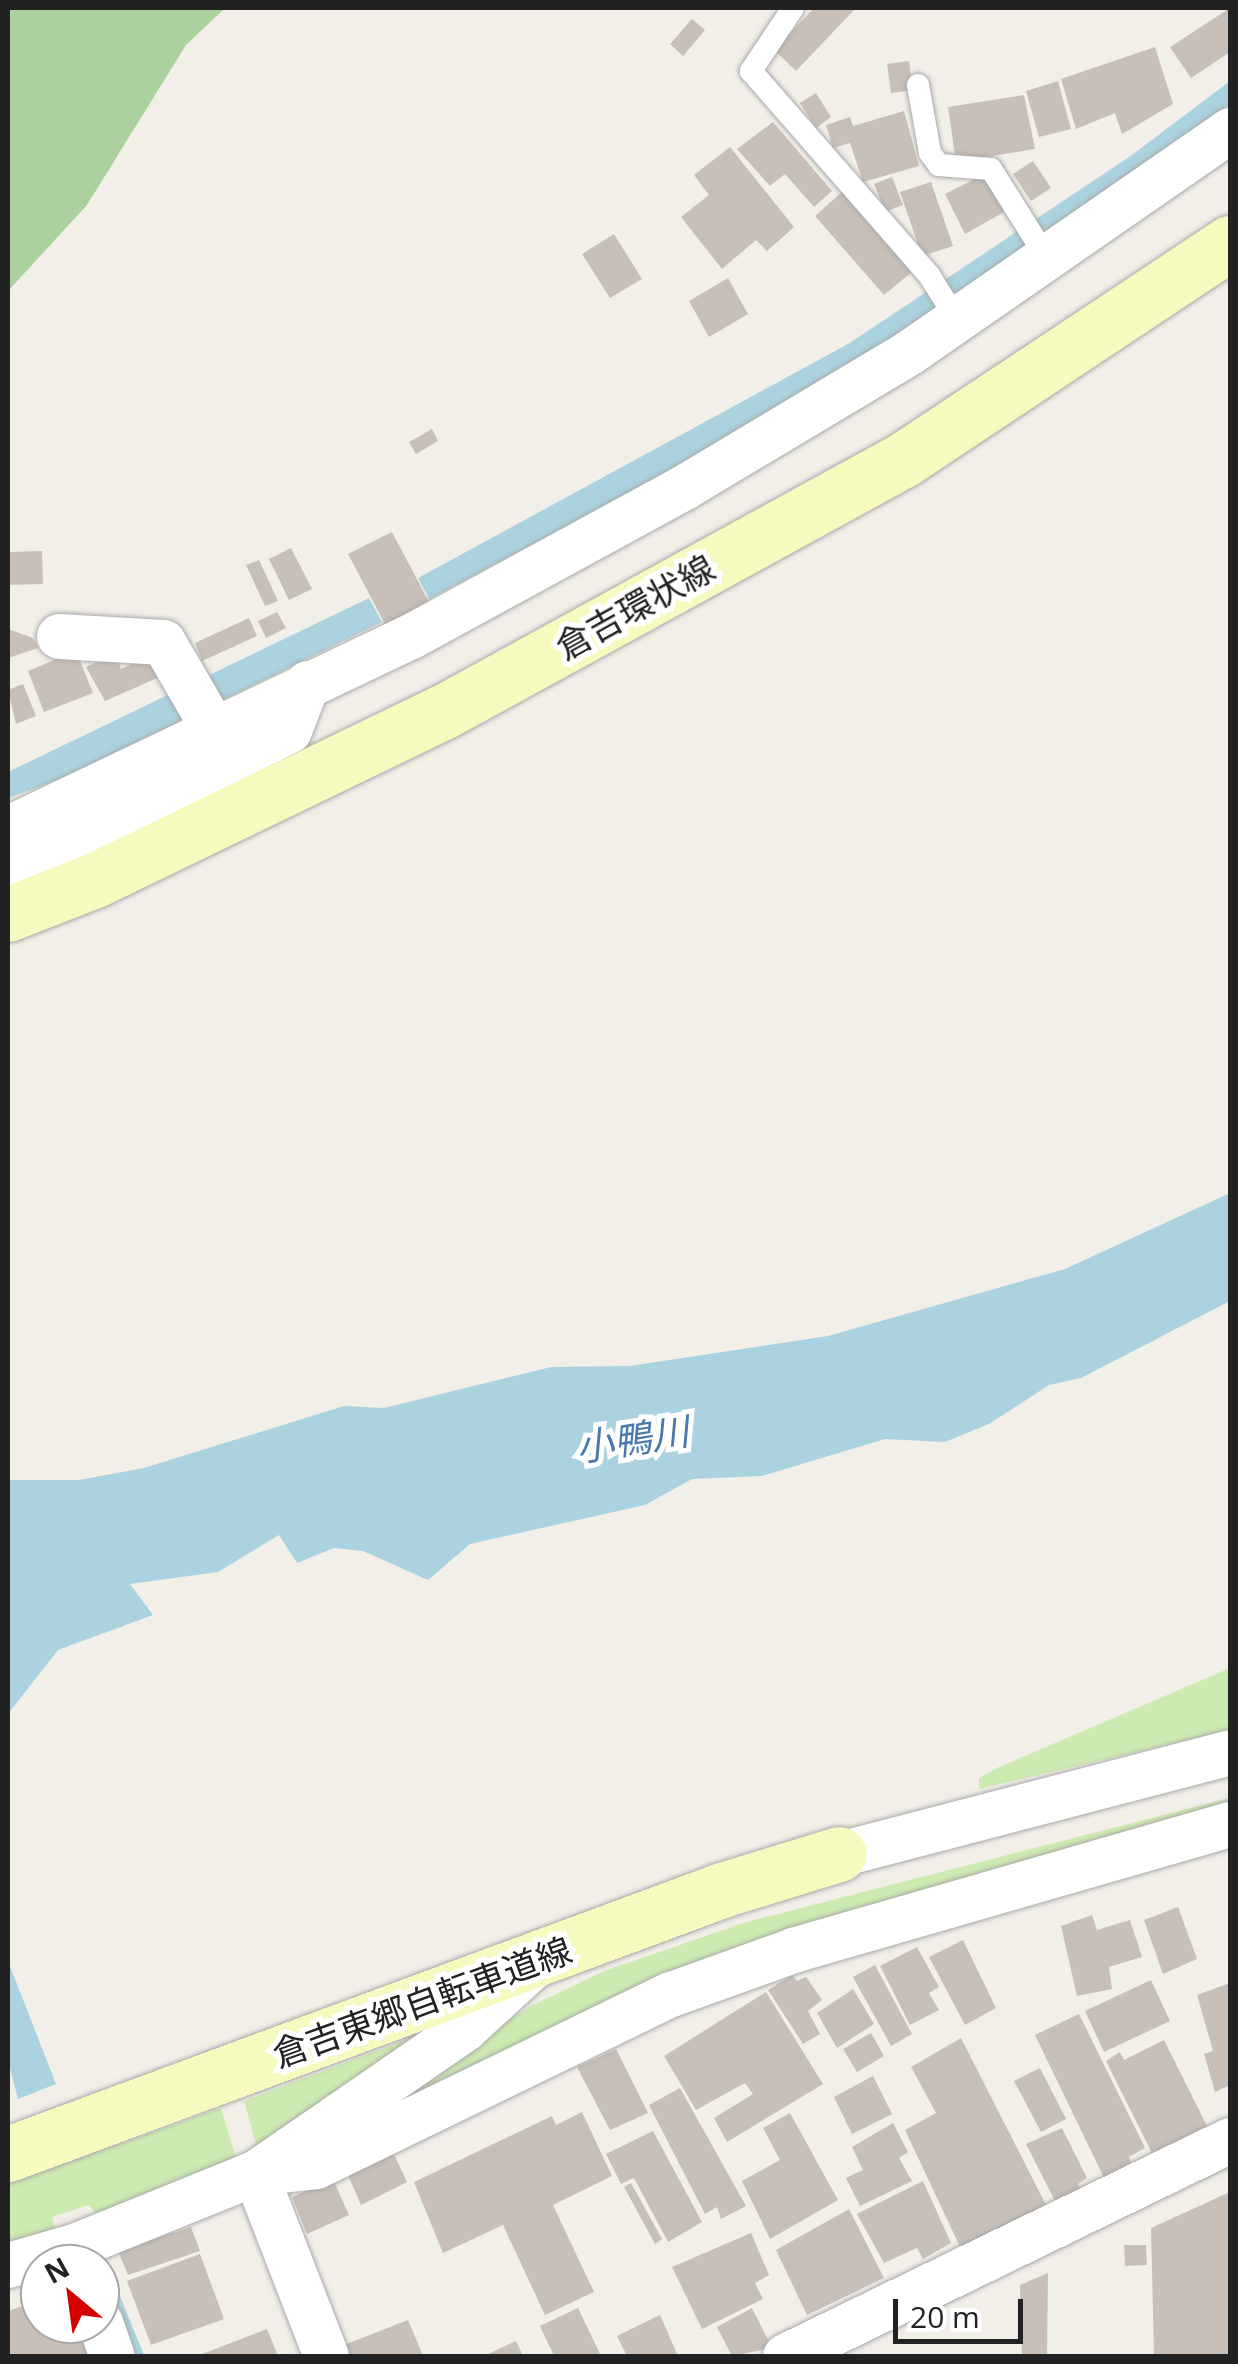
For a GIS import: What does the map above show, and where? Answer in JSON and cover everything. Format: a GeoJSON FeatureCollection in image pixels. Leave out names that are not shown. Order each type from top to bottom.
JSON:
{"type":"FeatureCollection","features":[{"type":"Feature","properties":{"kind":"main road","name":"倉吉環状線"},"geometry":{"type":"LineString","coordinates":[[8,914],[95,880],[443,712],[886,470],[1230,243]]}},
{"type":"Feature","properties":{"kind":"main road","name":"倉吉東郷自転車道線"},"geometry":{"type":"LineString","coordinates":[[8,2154],[541,1958],[839,1854]]}},
{"type":"Feature","properties":{"kind":"street"},"geometry":{"type":"LineString","coordinates":[[8,828],[410,636],[667,496],[957,320],[1230,130]]}},
{"type":"Feature","properties":{"kind":"street"},"geometry":{"type":"LineString","coordinates":[[58,636],[163,642],[213,728]]}},
{"type":"Feature","properties":{"kind":"street"},"geometry":{"type":"LineString","coordinates":[[8,871],[290,730],[307,683]]}},
{"type":"Feature","properties":{"kind":"street"},"geometry":{"type":"LineString","coordinates":[[839,1854],[1230,1752]]}},
{"type":"Feature","properties":{"kind":"street"},"geometry":{"type":"LineString","coordinates":[[255,2173],[316,2166],[672,1994],[724,1975],[1230,1824]]}},
{"type":"Feature","properties":{"kind":"street"},"geometry":{"type":"LineString","coordinates":[[101,2244],[255,2173],[465,2028],[541,1958]]}},
{"type":"Feature","properties":{"kind":"street"},"geometry":{"type":"LineString","coordinates":[[786,2356],[1230,2140]]}},
{"type":"Feature","properties":{"kind":"street"},"geometry":{"type":"LineString","coordinates":[[255,2173],[326,2356]]}},
{"type":"Feature","properties":{"kind":"lane"},"geometry":{"type":"LineString","coordinates":[[793,8],[751,71],[929,274],[957,320]]}},
{"type":"Feature","properties":{"kind":"lane"},"geometry":{"type":"LineString","coordinates":[[918,85],[930,153],[939,165],[991,169],[1048,260]]}},
{"type":"Feature","properties":{"kind":"green space"},"geometry":{"type":"Polygon","coordinates":[[[8,8],[225,8],[186,45],[87,205],[8,291],[8,8]]]}},
{"type":"Feature","properties":{"kind":"green space"},"geometry":{"type":"Polygon","coordinates":[[[1230,1668],[1230,1730],[979,1789],[979,1778],[997,1768],[1230,1668]]]}},
{"type":"Feature","properties":{"kind":"green space"},"geometry":{"type":"Polygon","coordinates":[[[1230,1798],[1230,1811],[357,2120],[531,2006],[604,1971],[746,1922],[1230,1798]]]}},
{"type":"Feature","properties":{"kind":"green space"},"geometry":{"type":"Polygon","coordinates":[[[419,2035],[259,2155],[244,2101],[419,2035]]]}},
{"type":"Feature","properties":{"kind":"green space"},"geometry":{"type":"Polygon","coordinates":[[[221,2108],[239,2168],[103,2223],[89,2205],[52,2217],[57,2235],[8,2245],[8,2184],[221,2108]]]}},
{"type":"Feature","properties":{"kind":"water"},"geometry":{"type":"Polygon","coordinates":[[[1230,81],[1230,104],[936,311],[715,448],[429,599],[418,578],[848,344],[1132,155],[1230,81]]]}},
{"type":"Feature","properties":{"kind":"water"},"geometry":{"type":"Polygon","coordinates":[[[369,598],[382,622],[66,777],[8,798],[8,772],[369,598]]]}},
{"type":"Feature","properties":{"kind":"water","name":"小鴨川"},"geometry":{"type":"Polygon","coordinates":[[[1230,1193],[1230,1301],[1081,1378],[1049,1385],[989,1424],[945,1442],[885,1439],[762,1476],[692,1479],[645,1505],[470,1544],[428,1580],[363,1551],[334,1548],[297,1563],[279,1535],[218,1572],[130,1584],[153,1615],[58,1650],[8,1714],[8,1480],[79,1480],[144,1468],[344,1406],[384,1408],[551,1367],[629,1366],[828,1336],[1065,1269],[1230,1193]]]}},
{"type":"Feature","properties":{"kind":"water"},"geometry":{"type":"Polygon","coordinates":[[[8,1961],[56,2084],[18,2099],[8,2060],[8,1961]]]}},
{"type":"Feature","properties":{"kind":"building"},"geometry":{"type":"Polygon","coordinates":[[[814,8],[856,8],[796,71],[774,50],[814,8]]]}},
{"type":"Feature","properties":{"kind":"building"},"geometry":{"type":"Polygon","coordinates":[[[1230,8],[1230,52],[1191,78],[1170,47],[1230,8]]]}},
{"type":"Feature","properties":{"kind":"building"},"geometry":{"type":"Polygon","coordinates":[[[692,19],[705,30],[683,56],[670,44],[692,19]]]}},
{"type":"Feature","properties":{"kind":"building"},"geometry":{"type":"Polygon","coordinates":[[[1155,47],[1173,104],[1122,134],[1115,113],[1076,129],[1061,79],[1155,47]]]}},
{"type":"Feature","properties":{"kind":"building"},"geometry":{"type":"Polygon","coordinates":[[[909,61],[913,90],[891,93],[887,64],[909,61]]]}},
{"type":"Feature","properties":{"kind":"building"},"geometry":{"type":"Polygon","coordinates":[[[1058,81],[1071,129],[1039,137],[1026,91],[1058,81]]]}},
{"type":"Feature","properties":{"kind":"building"},"geometry":{"type":"Polygon","coordinates":[[[816,93],[831,117],[816,128],[800,103],[816,93]]]}},
{"type":"Feature","properties":{"kind":"building"},"geometry":{"type":"Polygon","coordinates":[[[1024,95],[1035,149],[956,162],[948,107],[1024,95]]]}},
{"type":"Feature","properties":{"kind":"building"},"geometry":{"type":"Polygon","coordinates":[[[904,111],[919,166],[863,182],[850,143],[833,148],[826,125],[850,117],[853,126],[904,111]]]}},
{"type":"Feature","properties":{"kind":"building"},"geometry":{"type":"Polygon","coordinates":[[[773,122],[832,191],[814,207],[785,174],[770,186],[737,149],[773,122]]]}},
{"type":"Feature","properties":{"kind":"building"},"geometry":{"type":"Polygon","coordinates":[[[730,147],[794,227],[767,251],[756,240],[722,269],[681,217],[709,195],[694,175],[730,147]]]}},
{"type":"Feature","properties":{"kind":"building"},"geometry":{"type":"Polygon","coordinates":[[[1033,161],[1051,188],[1031,201],[1013,174],[1033,161]]]}},
{"type":"Feature","properties":{"kind":"building"},"geometry":{"type":"Polygon","coordinates":[[[983,175],[1004,212],[965,234],[945,194],[983,175]]]}},
{"type":"Feature","properties":{"kind":"building"},"geometry":{"type":"Polygon","coordinates":[[[892,177],[903,205],[885,212],[874,184],[892,177]]]}},
{"type":"Feature","properties":{"kind":"building"},"geometry":{"type":"Polygon","coordinates":[[[931,182],[953,246],[922,256],[900,192],[931,182]]]}},
{"type":"Feature","properties":{"kind":"building"},"geometry":{"type":"Polygon","coordinates":[[[843,191],[912,272],[884,295],[815,216],[843,191]]]}},
{"type":"Feature","properties":{"kind":"building"},"geometry":{"type":"Polygon","coordinates":[[[614,234],[642,279],[610,298],[582,254],[614,234]]]}},
{"type":"Feature","properties":{"kind":"building"},"geometry":{"type":"Polygon","coordinates":[[[728,278],[748,314],[709,337],[689,301],[728,278]]]}},
{"type":"Feature","properties":{"kind":"building"},"geometry":{"type":"Polygon","coordinates":[[[432,429],[438,441],[416,454],[409,442],[432,429]]]}},
{"type":"Feature","properties":{"kind":"building"},"geometry":{"type":"Polygon","coordinates":[[[392,532],[429,602],[386,626],[348,554],[392,532]]]}},
{"type":"Feature","properties":{"kind":"building"},"geometry":{"type":"Polygon","coordinates":[[[291,548],[312,589],[289,600],[269,559],[291,548]]]}},
{"type":"Feature","properties":{"kind":"building"},"geometry":{"type":"Polygon","coordinates":[[[42,551],[43,584],[8,585],[8,552],[42,551]]]}},
{"type":"Feature","properties":{"kind":"building"},"geometry":{"type":"Polygon","coordinates":[[[259,560],[278,601],[265,606],[246,565],[259,560]]]}},
{"type":"Feature","properties":{"kind":"building"},"geometry":{"type":"Polygon","coordinates":[[[277,612],[286,628],[266,638],[258,621],[277,612]]]}},
{"type":"Feature","properties":{"kind":"building"},"geometry":{"type":"Polygon","coordinates":[[[249,618],[257,636],[202,661],[195,643],[249,618]]]}},
{"type":"Feature","properties":{"kind":"building"},"geometry":{"type":"Polygon","coordinates":[[[8,629],[33,638],[38,648],[8,658],[8,629]]]}},
{"type":"Feature","properties":{"kind":"building"},"geometry":{"type":"Polygon","coordinates":[[[76,651],[93,693],[44,712],[28,671],[76,651]]]}},
{"type":"Feature","properties":{"kind":"building"},"geometry":{"type":"Polygon","coordinates":[[[115,654],[121,669],[151,655],[162,676],[105,701],[86,667],[115,654]]]}},
{"type":"Feature","properties":{"kind":"building"},"geometry":{"type":"Polygon","coordinates":[[[23,684],[36,716],[16,724],[8,690],[23,684]]]}},
{"type":"Feature","properties":{"kind":"building"},"geometry":{"type":"Polygon","coordinates":[[[1178,1907],[1197,1959],[1163,1974],[1144,1920],[1178,1907]]]}},
{"type":"Feature","properties":{"kind":"building"},"geometry":{"type":"Polygon","coordinates":[[[1092,1915],[1097,1930],[1130,1920],[1142,1957],[1109,1967],[1112,1989],[1077,1996],[1061,1926],[1092,1915]]]}},
{"type":"Feature","properties":{"kind":"building"},"geometry":{"type":"Polygon","coordinates":[[[963,1940],[996,2008],[965,2025],[929,1957],[963,1940]]]}},
{"type":"Feature","properties":{"kind":"building"},"geometry":{"type":"Polygon","coordinates":[[[917,1947],[939,1987],[929,1993],[939,2010],[910,2025],[880,1966],[917,1947]]]}},
{"type":"Feature","properties":{"kind":"building"},"geometry":{"type":"Polygon","coordinates":[[[875,1965],[912,2034],[891,2046],[853,1977],[875,1965]]]}},
{"type":"Feature","properties":{"kind":"building"},"geometry":{"type":"Polygon","coordinates":[[[792,1975],[797,1981],[806,1977],[822,2000],[808,2011],[820,2034],[803,2044],[768,1990],[792,1975]]]}},
{"type":"Feature","properties":{"kind":"building"},"geometry":{"type":"Polygon","coordinates":[[[1151,1980],[1170,2021],[1104,2052],[1085,2011],[1151,1980]]]}},
{"type":"Feature","properties":{"kind":"building"},"geometry":{"type":"Polygon","coordinates":[[[1230,1983],[1230,2085],[1215,2092],[1204,2054],[1213,2051],[1197,1995],[1230,1983]]]}},
{"type":"Feature","properties":{"kind":"building"},"geometry":{"type":"Polygon","coordinates":[[[853,1989],[874,2024],[837,2048],[817,2013],[853,1989]]]}},
{"type":"Feature","properties":{"kind":"building"},"geometry":{"type":"Polygon","coordinates":[[[766,1992],[823,2084],[727,2142],[714,2118],[753,2094],[745,2083],[696,2110],[664,2056],[766,1992]]]}},
{"type":"Feature","properties":{"kind":"building"},"geometry":{"type":"Polygon","coordinates":[[[1079,2014],[1145,2148],[1129,2157],[1132,2166],[1105,2180],[1035,2035],[1079,2014]]]}},
{"type":"Feature","properties":{"kind":"building"},"geometry":{"type":"Polygon","coordinates":[[[871,2033],[884,2056],[857,2072],[843,2049],[871,2033]]]}},
{"type":"Feature","properties":{"kind":"building"},"geometry":{"type":"Polygon","coordinates":[[[961,2038],[1048,2209],[962,2251],[905,2130],[936,2113],[911,2067],[961,2038]]]}},
{"type":"Feature","properties":{"kind":"building"},"geometry":{"type":"Polygon","coordinates":[[[1164,2040],[1207,2126],[1152,2153],[1106,2061],[1120,2052],[1124,2060],[1164,2040]]]}},
{"type":"Feature","properties":{"kind":"building"},"geometry":{"type":"Polygon","coordinates":[[[616,2049],[648,2113],[610,2130],[577,2067],[616,2049]]]}},
{"type":"Feature","properties":{"kind":"building"},"geometry":{"type":"Polygon","coordinates":[[[1040,2068],[1066,2119],[1041,2132],[1014,2081],[1040,2068]]]}},
{"type":"Feature","properties":{"kind":"building"},"geometry":{"type":"Polygon","coordinates":[[[873,2076],[892,2114],[852,2134],[834,2097],[873,2076]]]}},
{"type":"Feature","properties":{"kind":"building"},"geometry":{"type":"Polygon","coordinates":[[[680,2088],[746,2206],[721,2219],[717,2207],[705,2214],[649,2105],[680,2088]]]}},
{"type":"Feature","properties":{"kind":"building"},"geometry":{"type":"Polygon","coordinates":[[[582,2112],[612,2176],[553,2205],[594,2292],[545,2315],[503,2225],[443,2253],[414,2182],[552,2116],[556,2125],[582,2112]]]}},
{"type":"Feature","properties":{"kind":"building"},"geometry":{"type":"Polygon","coordinates":[[[790,2113],[838,2200],[770,2239],[742,2181],[780,2160],[763,2128],[790,2113]]]}},
{"type":"Feature","properties":{"kind":"building"},"geometry":{"type":"Polygon","coordinates":[[[893,2123],[908,2152],[899,2158],[912,2181],[860,2206],[846,2178],[863,2170],[852,2147],[893,2123]]]}},
{"type":"Feature","properties":{"kind":"building"},"geometry":{"type":"Polygon","coordinates":[[[1062,2128],[1087,2178],[1078,2184],[1083,2193],[1057,2205],[1026,2144],[1062,2128]]]}},
{"type":"Feature","properties":{"kind":"building"},"geometry":{"type":"Polygon","coordinates":[[[653,2131],[702,2222],[668,2242],[634,2178],[621,2184],[606,2154],[653,2131]]]}},
{"type":"Feature","properties":{"kind":"building"},"geometry":{"type":"Polygon","coordinates":[[[393,2152],[407,2182],[361,2205],[348,2175],[393,2152]]]}},
{"type":"Feature","properties":{"kind":"building"},"geometry":{"type":"Polygon","coordinates":[[[333,2179],[349,2215],[307,2234],[292,2197],[333,2179]]]}},
{"type":"Feature","properties":{"kind":"building"},"geometry":{"type":"Polygon","coordinates":[[[923,2181],[951,2243],[923,2259],[917,2248],[884,2263],[857,2214],[923,2181]]]}},
{"type":"Feature","properties":{"kind":"building"},"geometry":{"type":"Polygon","coordinates":[[[631,2183],[662,2239],[655,2244],[624,2187],[631,2183]]]}},
{"type":"Feature","properties":{"kind":"building"},"geometry":{"type":"Polygon","coordinates":[[[1230,2192],[1230,2356],[1154,2356],[1151,2228],[1230,2192]]]}},
{"type":"Feature","properties":{"kind":"building"},"geometry":{"type":"Polygon","coordinates":[[[849,2209],[884,2278],[807,2315],[776,2250],[849,2209]]]}},
{"type":"Feature","properties":{"kind":"building"},"geometry":{"type":"Polygon","coordinates":[[[191,2227],[200,2251],[128,2275],[120,2250],[191,2227]]]}},
{"type":"Feature","properties":{"kind":"building"},"geometry":{"type":"Polygon","coordinates":[[[751,2233],[769,2275],[755,2283],[763,2299],[702,2329],[672,2267],[751,2233]]]}},
{"type":"Feature","properties":{"kind":"building"},"geometry":{"type":"Polygon","coordinates":[[[1124,2245],[1146,2245],[1147,2265],[1125,2266],[1124,2245]]]}},
{"type":"Feature","properties":{"kind":"building"},"geometry":{"type":"Polygon","coordinates":[[[200,2254],[224,2319],[151,2345],[127,2281],[200,2254]]]}},
{"type":"Feature","properties":{"kind":"building"},"geometry":{"type":"Polygon","coordinates":[[[1048,2273],[1047,2356],[1022,2356],[1020,2285],[1048,2273]]]}},
{"type":"Feature","properties":{"kind":"building"},"geometry":{"type":"Polygon","coordinates":[[[20,2307],[20,2344],[84,2344],[89,2356],[8,2356],[8,2311],[20,2307]]]}},
{"type":"Feature","properties":{"kind":"building"},"geometry":{"type":"Polygon","coordinates":[[[578,2308],[601,2356],[554,2356],[540,2326],[578,2308]]]}},
{"type":"Feature","properties":{"kind":"building"},"geometry":{"type":"Polygon","coordinates":[[[752,2308],[772,2348],[732,2356],[717,2327],[752,2308]]]}},
{"type":"Feature","properties":{"kind":"building"},"geometry":{"type":"Polygon","coordinates":[[[660,2315],[678,2356],[627,2356],[617,2336],[660,2315]]]}},
{"type":"Feature","properties":{"kind":"building"},"geometry":{"type":"Polygon","coordinates":[[[408,2320],[423,2356],[348,2356],[344,2345],[408,2320]]]}},
{"type":"Feature","properties":{"kind":"building"},"geometry":{"type":"Polygon","coordinates":[[[267,2329],[278,2356],[197,2356],[267,2329]]]}},
{"type":"Feature","properties":{"kind":"building"},"geometry":{"type":"Polygon","coordinates":[[[516,2341],[523,2356],[484,2356],[516,2341]]]}},
{"type":"Feature","properties":{"kind":"waterway"},"geometry":{"type":"LineString","coordinates":[[120,2312],[138,2356]]}}]}
